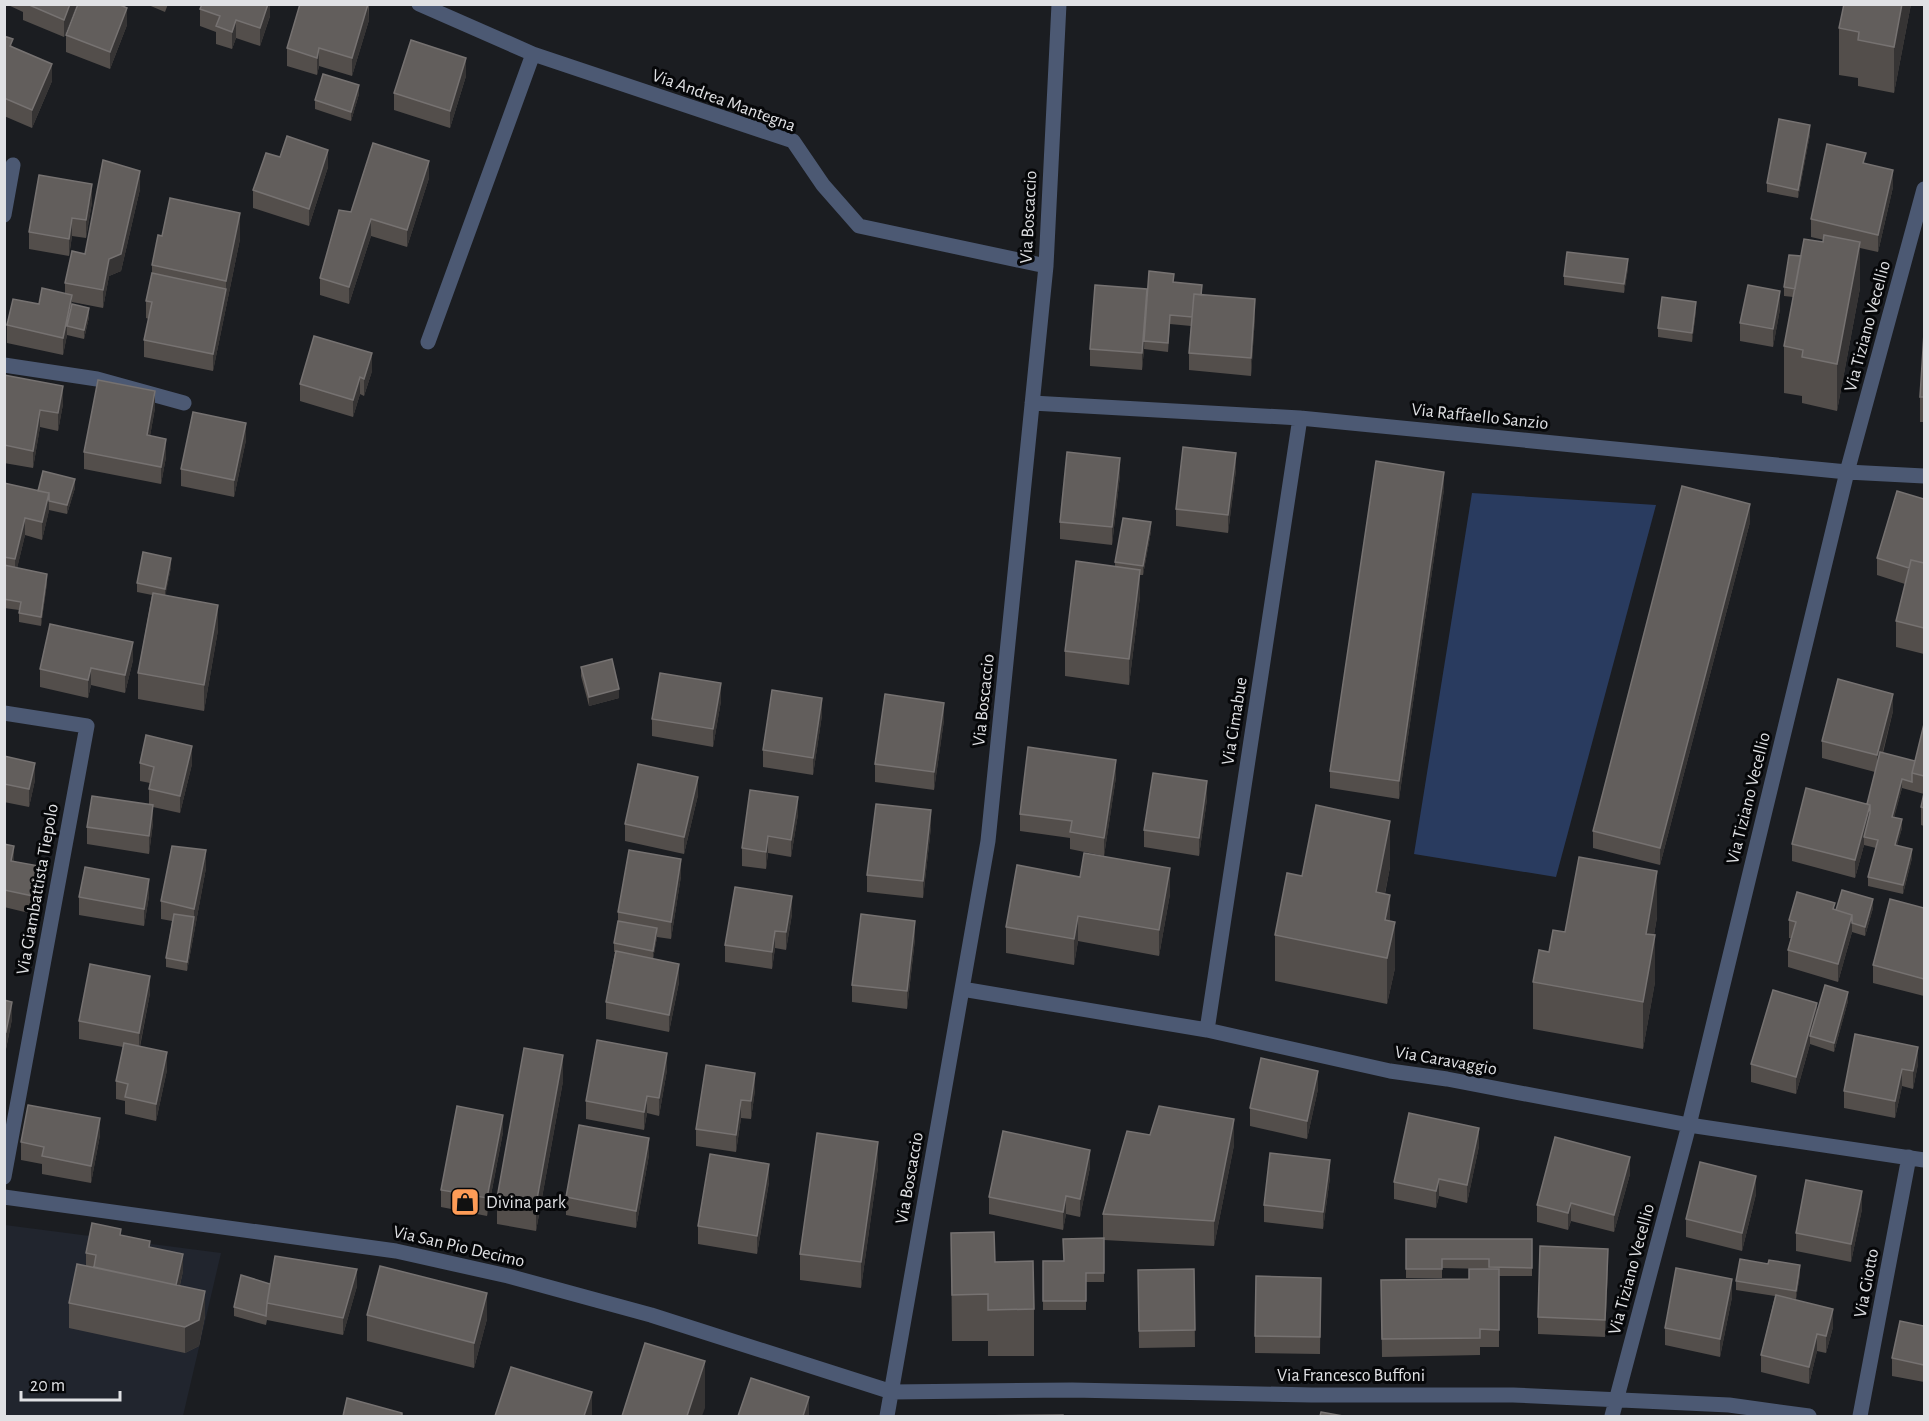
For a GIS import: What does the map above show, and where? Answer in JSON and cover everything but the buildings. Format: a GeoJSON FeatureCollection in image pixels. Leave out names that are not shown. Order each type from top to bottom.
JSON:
{"type":"FeatureCollection","features":[{"type":"Feature","properties":{"kind":"street","name":"Via Andrea Mantegna"},"geometry":{"type":"LineString","coordinates":[[419,4],[532,54],[793,141],[823,185],[859,226],[1046,266]]}},
{"type":"Feature","properties":{"kind":"street","name":"Via Boscaccio"},"geometry":{"type":"LineString","coordinates":[[887,1416],[988,841],[1046,266],[1059,4]]}},
{"type":"Feature","properties":{"kind":"street"},"geometry":{"type":"LineString","coordinates":[[428,342],[532,54]]}},
{"type":"Feature","properties":{"kind":"street"},"geometry":{"type":"LineString","coordinates":[[4,216],[13,165]]}},
{"type":"Feature","properties":{"kind":"street","name":"Via Tiziano Vecellio"},"geometry":{"type":"LineString","coordinates":[[1612,1416],[1689,1125],[1847,472],[1924,189]]}},
{"type":"Feature","properties":{"kind":"street"},"geometry":{"type":"LineString","coordinates":[[4,365],[97,379],[184,403]]}},
{"type":"Feature","properties":{"kind":"street","name":"Via Raffaello Sanzio"},"geometry":{"type":"LineString","coordinates":[[1032,403],[1300,418],[1847,472],[1924,476]]}},
{"type":"Feature","properties":{"kind":"street","name":"Via Cimabue"},"geometry":{"type":"LineString","coordinates":[[1207,1030],[1300,418]]}},
{"type":"Feature","properties":{"kind":"street","name":"Via Giambattista Tiepolo"},"geometry":{"type":"LineString","coordinates":[[4,713],[87,726],[4,1178]]}},
{"type":"Feature","properties":{"kind":"street","name":"Via Caravaggio"},"geometry":{"type":"LineString","coordinates":[[962,989],[1207,1030],[1390,1071],[1447,1079],[1689,1125],[1917,1159]]}},
{"type":"Feature","properties":{"kind":"street","name":"Via Giotto"},"geometry":{"type":"LineString","coordinates":[[1860,1416],[1917,1159]]}},
{"type":"Feature","properties":{"kind":"street","name":"Via San Pio Decimo"},"geometry":{"type":"LineString","coordinates":[[4,1197],[396,1251],[508,1276],[651,1315],[892,1392]]}},
{"type":"Feature","properties":{"kind":"street","name":"Via Francesco Buffoni"},"geometry":{"type":"LineString","coordinates":[[892,1392],[1072,1390],[1312,1395],[1513,1395],[1729,1405],[1809,1416]]}},
{"type":"Feature","properties":{"kind":"shaded area"},"geometry":{"type":"Polygon","coordinates":[[[1472,493],[1656,505],[1556,877],[1414,854],[1472,493]]]}},
{"type":"Feature","properties":{"kind":"shaded area"},"geometry":{"type":"Polygon","coordinates":[[[5,1225],[221,1253],[183,1416],[5,1416],[5,1225]]]}},
{"type":"Feature","properties":{"kind":"place","name":"Divina park"},"geometry":{"type":"Point","coordinates":[465,1202]}}]}
